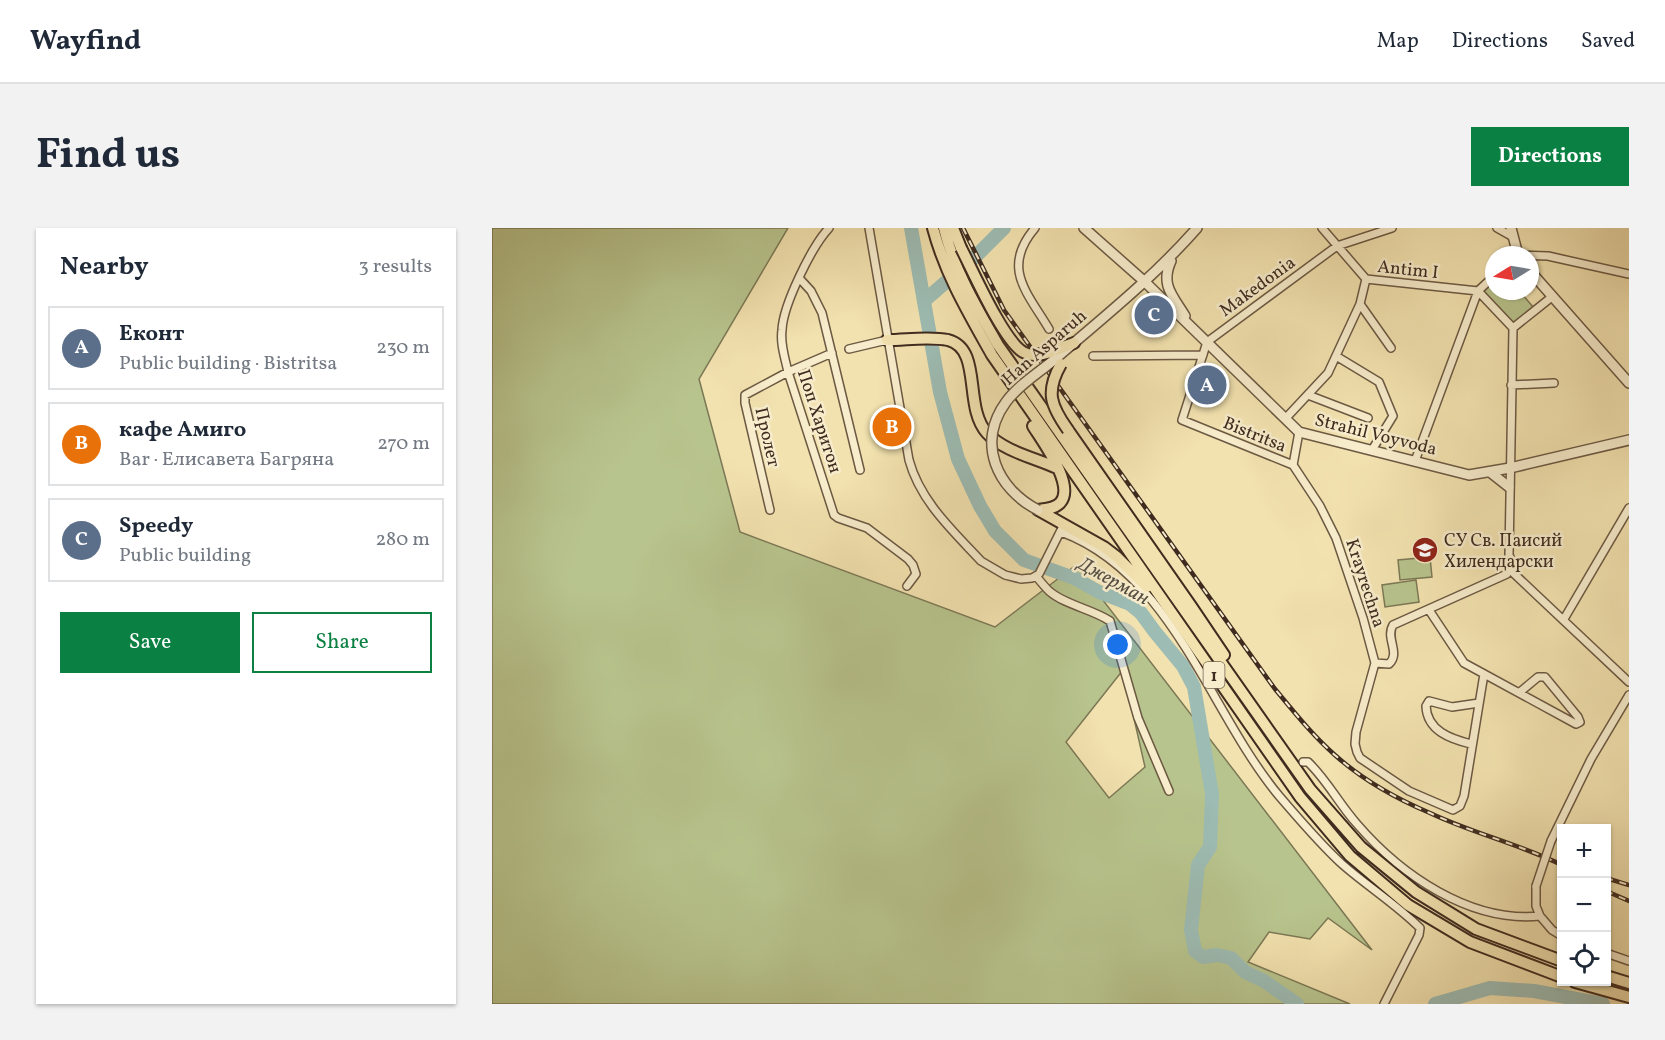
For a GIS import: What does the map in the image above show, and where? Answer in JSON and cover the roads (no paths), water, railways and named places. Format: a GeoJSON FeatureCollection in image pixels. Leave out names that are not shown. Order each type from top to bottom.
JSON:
{"type":"FeatureCollection","features":[{"type":"Feature","properties":{"kind":"main road","name":"1"},"geometry":{"type":"LineString","coordinates":[[933,228],[952,255]]}},
{"type":"Feature","properties":{"kind":"main road","name":"1"},"geometry":{"type":"LineString","coordinates":[[944,228],[957,279],[992,355],[1300,797],[1350,856],[1408,905],[1470,942],[1557,975]]}},
{"type":"Feature","properties":{"kind":"main road"},"geometry":{"type":"LineString","coordinates":[[953,228],[952,255],[1012,343],[1028,354],[1055,359]]}},
{"type":"Feature","properties":{"kind":"main road","name":"1"},"geometry":{"type":"LineString","coordinates":[[957,279],[1015,371],[1275,740],[1310,789],[1361,847],[1416,892],[1476,929],[1557,959]]}},
{"type":"Feature","properties":{"kind":"main road"},"geometry":{"type":"LineString","coordinates":[[888,340],[939,339],[958,345],[968,360],[975,410],[981,425],[989,435],[1006,447],[1057,468]]}},
{"type":"Feature","properties":{"kind":"main road"},"geometry":{"type":"LineString","coordinates":[[1074,343],[1055,359],[1052,387],[1054,410],[1210,633],[1275,740]]}},
{"type":"Feature","properties":{"kind":"main road"},"geometry":{"type":"LineString","coordinates":[[992,355],[1057,468],[1066,488],[1060,502],[1062,528]]}},
{"type":"Feature","properties":{"kind":"main road"},"geometry":{"type":"LineString","coordinates":[[1038,510],[1052,508],[1060,502]]}},
{"type":"Feature","properties":{"kind":"main road"},"geometry":{"type":"LineString","coordinates":[[1038,510],[1062,528],[1117,557],[1168,608]]}},
{"type":"Feature","properties":{"kind":"main road"},"geometry":{"type":"LineString","coordinates":[[1611,978],[1629,983]]}},
{"type":"Feature","properties":{"kind":"main road"},"geometry":{"type":"LineString","coordinates":[[1592,986],[1629,997]]}},
{"type":"Feature","properties":{"kind":"street","name":"Поп Харитон"},"geometry":{"type":"LineString","coordinates":[[829,228],[816,246],[786,310],[781,338],[788,372],[834,515],[867,528],[908,559],[914,565],[916,574],[907,586]]}},
{"type":"Feature","properties":{"kind":"street"},"geometry":{"type":"LineString","coordinates":[[869,228],[909,460],[920,489],[940,516],[981,561],[1005,575],[1021,579],[1037,575],[1062,528],[1093,547],[1132,577],[1194,660],[1271,786],[1342,864],[1420,928],[1419,935],[1384,1004]]}},
{"type":"Feature","properties":{"kind":"street"},"geometry":{"type":"LineString","coordinates":[[1035,228],[1026,238],[1020,251],[1017,260],[1018,268],[1023,285],[1049,328]]}},
{"type":"Feature","properties":{"kind":"street","name":"Strahil Voyvoda"},"geometry":{"type":"LineString","coordinates":[[1084,228],[1145,282],[1299,432],[1469,475],[1510,468],[1629,440]]}},
{"type":"Feature","properties":{"kind":"street","name":"Han Asparuh"},"geometry":{"type":"LineString","coordinates":[[1074,343],[1145,282],[1197,228]]}},
{"type":"Feature","properties":{"kind":"street","name":"Antim I"},"geometry":{"type":"LineString","coordinates":[[1322,228],[1366,279],[1478,291]]}},
{"type":"Feature","properties":{"kind":"street","name":"Makedonia"},"geometry":{"type":"LineString","coordinates":[[1207,342],[1337,246],[1392,228]]}},
{"type":"Feature","properties":{"kind":"street"},"geometry":{"type":"LineString","coordinates":[[1497,228],[1512,233]]}},
{"type":"Feature","properties":{"kind":"street"},"geometry":{"type":"LineString","coordinates":[[1174,254],[1166,271],[1167,287],[1195,330]]}},
{"type":"Feature","properties":{"kind":"street"},"geometry":{"type":"LineString","coordinates":[[1539,256],[1629,274]]}},
{"type":"Feature","properties":{"kind":"street"},"geometry":{"type":"LineString","coordinates":[[800,279],[811,291],[822,313],[860,470]]}},
{"type":"Feature","properties":{"kind":"street"},"geometry":{"type":"LineString","coordinates":[[1285,419],[1328,373],[1360,304],[1366,279]]}},
{"type":"Feature","properties":{"kind":"street"},"geometry":{"type":"LineString","coordinates":[[1539,280],[1629,383]]}},
{"type":"Feature","properties":{"kind":"street"},"geometry":{"type":"LineString","coordinates":[[1415,461],[1478,291],[1485,284]]}},
{"type":"Feature","properties":{"kind":"street"},"geometry":{"type":"LineString","coordinates":[[1478,291],[1514,328],[1509,488],[1509,555],[1512,562],[1507,574],[1393,625],[1390,635],[1393,661],[1389,664],[1375,663],[1356,732],[1357,752],[1360,758],[1409,791],[1453,810],[1460,806],[1464,796],[1484,674]]}},
{"type":"Feature","properties":{"kind":"street"},"geometry":{"type":"LineString","coordinates":[[1514,328],[1553,296]]}},
{"type":"Feature","properties":{"kind":"street"},"geometry":{"type":"LineString","coordinates":[[1360,304],[1391,348]]}},
{"type":"Feature","properties":{"kind":"street"},"geometry":{"type":"LineString","coordinates":[[849,349],[888,340]]}},
{"type":"Feature","properties":{"kind":"street","name":"Bistritsa"},"geometry":{"type":"LineString","coordinates":[[1207,342],[1182,420],[1293,465]]}},
{"type":"Feature","properties":{"kind":"street","name":"Пролет"},"geometry":{"type":"LineString","coordinates":[[770,510],[744,399],[748,393],[788,372],[832,353]]}},
{"type":"Feature","properties":{"kind":"street"},"geometry":{"type":"LineString","coordinates":[[1093,356],[1203,355]]}},
{"type":"Feature","properties":{"kind":"street"},"geometry":{"type":"LineString","coordinates":[[1336,356],[1379,382],[1390,406],[1393,416],[1372,450]]}},
{"type":"Feature","properties":{"kind":"street","name":"Han Asparuh"},"geometry":{"type":"LineString","coordinates":[[1038,510],[1014,495],[1000,477],[993,454],[993,433],[998,416],[1008,399],[1055,359]]}},
{"type":"Feature","properties":{"kind":"street"},"geometry":{"type":"LineString","coordinates":[[1511,385],[1554,383]]}},
{"type":"Feature","properties":{"kind":"street"},"geometry":{"type":"LineString","coordinates":[[1308,395],[1368,418]]}},
{"type":"Feature","properties":{"kind":"street"},"geometry":{"type":"LineString","coordinates":[[1293,465],[1299,432]]}},
{"type":"Feature","properties":{"kind":"street","name":"Krayrechna"},"geometry":{"type":"LineString","coordinates":[[1293,465],[1320,506],[1336,538],[1363,618],[1375,663]]}},
{"type":"Feature","properties":{"kind":"street"},"geometry":{"type":"LineString","coordinates":[[1490,471],[1509,488]]}},
{"type":"Feature","properties":{"kind":"street"},"geometry":{"type":"LineString","coordinates":[[1564,619],[1629,508]]}},
{"type":"Feature","properties":{"kind":"street"},"geometry":{"type":"LineString","coordinates":[[1508,568],[1629,682]]}},
{"type":"Feature","properties":{"kind":"street"},"geometry":{"type":"LineString","coordinates":[[1037,575],[1050,592],[1110,621],[1138,718],[1169,791]]}},
{"type":"Feature","properties":{"kind":"street"},"geometry":{"type":"LineString","coordinates":[[1429,610],[1464,663],[1576,724],[1580,722],[1545,677],[1538,677],[1520,692]]}},
{"type":"Feature","properties":{"kind":"street"},"geometry":{"type":"LineString","coordinates":[[1557,933],[1540,916],[1536,906],[1536,886],[1551,841],[1583,775],[1629,695]]}},
{"type":"Feature","properties":{"kind":"street"},"geometry":{"type":"LineString","coordinates":[[1472,744],[1448,737],[1438,731],[1428,718],[1426,706],[1429,701],[1452,707],[1479,703]]}},
{"type":"Feature","properties":{"kind":"street"},"geometry":{"type":"LineString","coordinates":[[1303,762],[1308,762],[1319,772],[1335,798],[1358,825],[1409,873],[1457,900],[1482,910],[1519,917],[1540,916]]}},
{"type":"Feature","properties":{"kind":"street"},"geometry":{"type":"LineString","coordinates":[[1271,786],[1279,780]]}},
{"type":"Feature","properties":{"kind":"street"},"geometry":{"type":"LineString","coordinates":[[1611,955],[1629,961]]}},
{"type":"Feature","properties":{"kind":"waterway","name":"Джерман"},"geometry":{"type":"LineString","coordinates":[[911,228],[940,392],[958,459],[980,506],[995,531],[1024,560],[1074,578],[1099,592],[1130,604],[1141,613],[1183,666],[1194,687],[1212,794],[1210,847],[1198,865],[1191,930],[1195,951],[1203,957],[1217,955],[1231,958],[1245,972],[1264,981],[1297,1004]]}},
{"type":"Feature","properties":{"kind":"waterway"},"geometry":{"type":"LineString","coordinates":[[924,301],[1004,228]]}},
{"type":"Feature","properties":{"kind":"waterway","name":"Джерман"},"geometry":{"type":"LineString","coordinates":[[1435,1004],[1490,988],[1534,991],[1603,1004]]}},
{"type":"Feature","properties":{"kind":"railway"},"geometry":{"type":"LineString","coordinates":[[963,228],[1004,310],[1275,689],[1312,732],[1346,765],[1393,795],[1446,820],[1557,863]]}},
{"type":"Feature","properties":{"kind":"railway"},"geometry":{"type":"LineString","coordinates":[[1611,880],[1629,885]]}},
{"type":"Feature","properties":{"kind":"railway"},"geometry":{"type":"LineString","coordinates":[[1611,893],[1629,901]]}},
{"type":"Feature","properties":{"kind":"place","name":"Speedy"},"geometry":{"type":"Point","coordinates":[1154,315]}},
{"type":"Feature","properties":{"kind":"place","name":"Еконт"},"geometry":{"type":"Point","coordinates":[1207,385]}},
{"type":"Feature","properties":{"kind":"place","name":"кафе Амиго"},"geometry":{"type":"Point","coordinates":[892,427]}},
{"type":"Feature","properties":{"kind":"place","name":"СУ Св. Паисий Хилендарски"},"geometry":{"type":"Point","coordinates":[1425,550]}}]}
